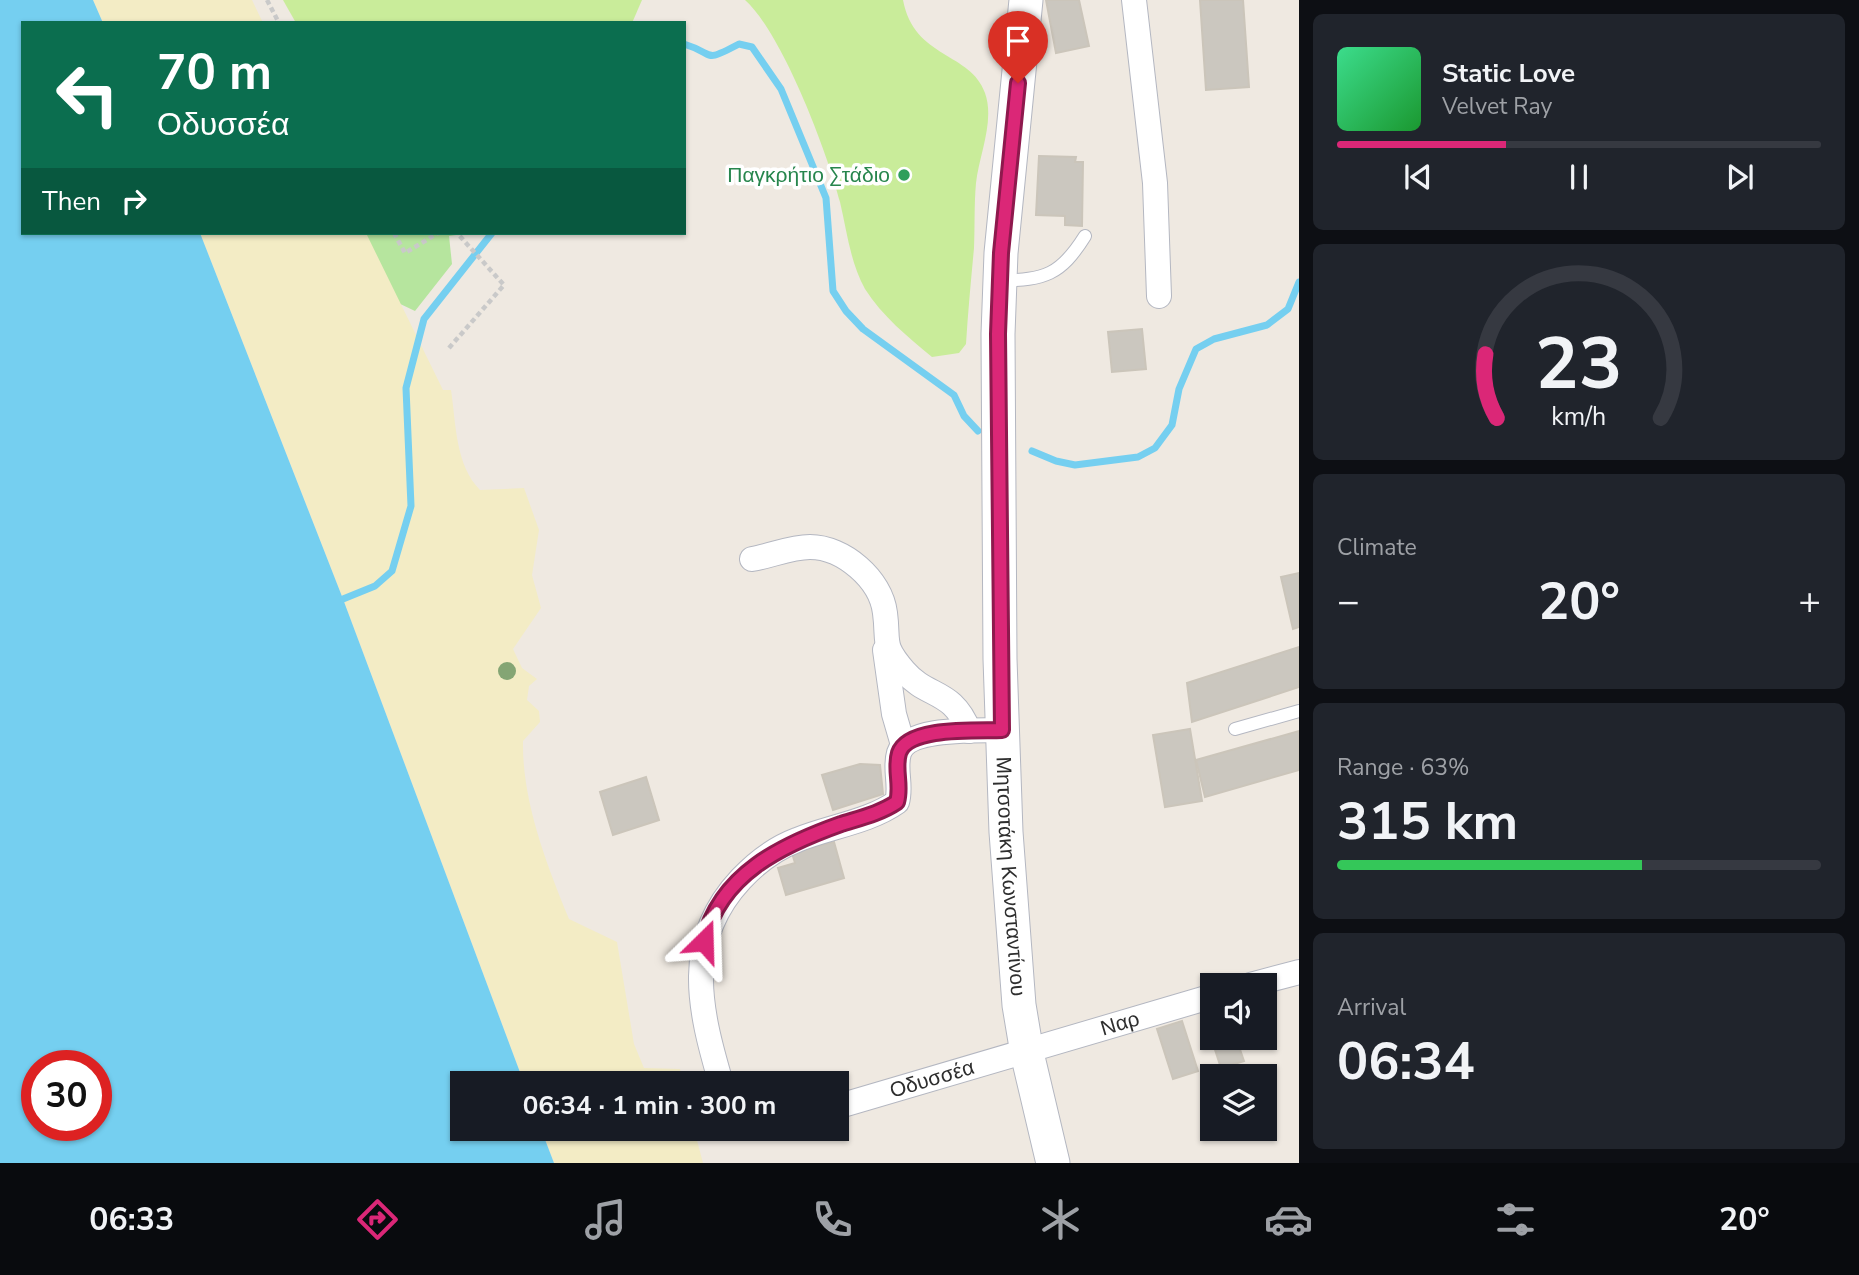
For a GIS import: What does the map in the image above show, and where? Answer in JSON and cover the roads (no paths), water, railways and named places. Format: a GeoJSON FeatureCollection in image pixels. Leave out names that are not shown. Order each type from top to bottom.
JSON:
{"type":"FeatureCollection","features":[{"type":"Feature","properties":{"kind":"street","name":"Μητσοτάκη Κωνσταντίνου"},"geometry":{"type":"LineString","coordinates":[[1026,0],[1000,281],[998,503],[1002,730],[1014,946],[1027,1053],[1053,1163]]}},
{"type":"Feature","properties":{"kind":"street"},"geometry":{"type":"LineString","coordinates":[[1134,0],[1155,183],[1159,296]]}},
{"type":"Feature","properties":{"kind":"street"},"geometry":{"type":"LineString","coordinates":[[752,559],[810,547],[829,550],[850,561],[871,582],[885,611],[885,644],[894,714],[903,745]]}},
{"type":"Feature","properties":{"kind":"street"},"geometry":{"type":"LineString","coordinates":[[885,644],[905,672],[956,706],[969,731]]}},
{"type":"Feature","properties":{"kind":"street"},"geometry":{"type":"LineString","coordinates":[[718,1071],[709,1036],[701,974],[704,941],[716,909],[748,872],[784,845],[897,802],[898,756],[903,745],[923,735],[1002,730]]}},
{"type":"Feature","properties":{"kind":"street"},"geometry":{"type":"LineString","coordinates":[[1277,978],[1299,972]]}},
{"type":"Feature","properties":{"kind":"street","name":"Ναρ"},"geometry":{"type":"LineString","coordinates":[[1027,1053],[1200,1000]]}},
{"type":"Feature","properties":{"kind":"street","name":"Οδυσσέα"},"geometry":{"type":"LineString","coordinates":[[849,1103],[1027,1053]]}},
{"type":"Feature","properties":{"kind":"lane"},"geometry":{"type":"LineString","coordinates":[[1000,281],[1040,279],[1057,271],[1073,255],[1085,236]]}},
{"type":"Feature","properties":{"kind":"lane"},"geometry":{"type":"LineString","coordinates":[[1235,729],[1299,711]]}},
{"type":"Feature","properties":{"kind":"water"},"geometry":{"type":"Polygon","coordinates":[[[0,0],[93,0],[102,21],[21,21],[21,235],[201,235],[343,599],[520,1071],[450,1071],[450,1141],[546,1141],[554,1163],[0,1163],[0,0]]]}},
{"type":"Feature","properties":{"kind":"waterway"},"geometry":{"type":"LineString","coordinates":[[686,45],[710,55],[719,54],[739,44],[752,47],[781,89],[826,198],[833,291],[846,311],[863,329],[954,395],[964,416],[978,431]]}},
{"type":"Feature","properties":{"kind":"waterway"},"geometry":{"type":"LineString","coordinates":[[343,599],[375,586],[392,571],[411,506],[406,388],[424,319],[490,235]]}},
{"type":"Feature","properties":{"kind":"waterway"},"geometry":{"type":"LineString","coordinates":[[1032,451],[1075,465],[1138,457],[1155,448],[1172,425],[1179,389],[1196,349],[1214,339],[1267,325],[1288,309],[1299,282]]}},
{"type":"Feature","properties":{"kind":"place","name":"Παγκρήτιο Στάδιο"},"geometry":{"type":"Point","coordinates":[904,175]}}]}
